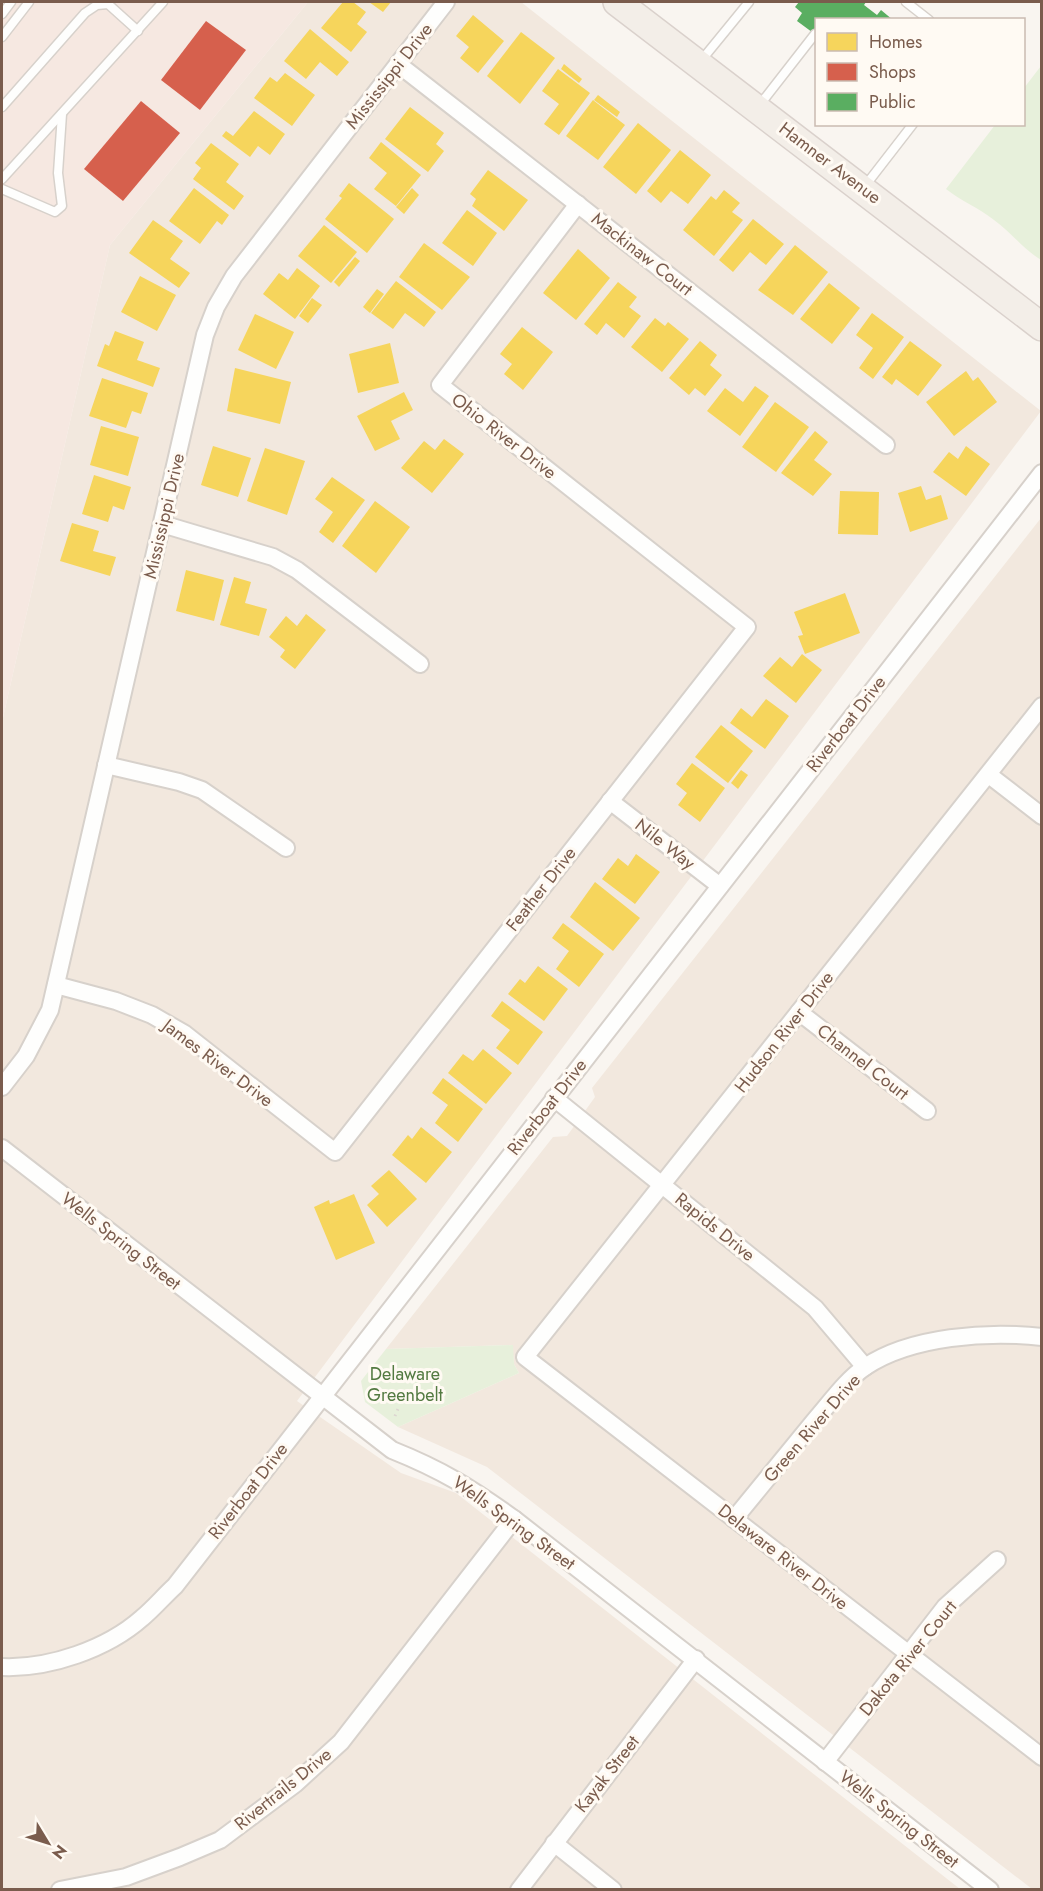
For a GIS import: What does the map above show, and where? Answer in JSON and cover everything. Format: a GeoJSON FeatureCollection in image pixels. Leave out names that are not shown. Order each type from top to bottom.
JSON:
{"type":"FeatureCollection","features":[{"type":"Feature","properties":{"kind":"main road","name":"Hamner Avenue"},"geometry":{"type":"LineString","coordinates":[[617,2],[1041,327]]}},
{"type":"Feature","properties":{"kind":"street","name":"Mississippi Drive"},"geometry":{"type":"LineString","coordinates":[[2,1087],[26,1056],[43,1027],[56,985],[205,335],[216,307],[234,276],[446,2]]}},
{"type":"Feature","properties":{"kind":"street","name":"Mackinaw Court"},"geometry":{"type":"LineString","coordinates":[[398,64],[886,445]]}},
{"type":"Feature","properties":{"kind":"street","name":"Ohio River Drive"},"geometry":{"type":"LineString","coordinates":[[578,204],[440,385],[747,627]]}},
{"type":"Feature","properties":{"kind":"street","name":"Riverboat Drive"},"geometry":{"type":"LineString","coordinates":[[2,1667],[60,1659],[103,1644],[141,1619],[175,1586],[1041,473]]}},
{"type":"Feature","properties":{"kind":"street"},"geometry":{"type":"LineString","coordinates":[[162,524],[273,557],[297,570],[420,664]]}},
{"type":"Feature","properties":{"kind":"street","name":"Feather Drive"},"geometry":{"type":"LineString","coordinates":[[334,1152],[747,627]]}},
{"type":"Feature","properties":{"kind":"street","name":"Hudson River Drive"},"geometry":{"type":"LineString","coordinates":[[525,1357],[989,775],[1041,706]]}},
{"type":"Feature","properties":{"kind":"street"},"geometry":{"type":"LineString","coordinates":[[106,765],[179,782],[202,790],[286,848]]}},
{"type":"Feature","properties":{"kind":"street"},"geometry":{"type":"LineString","coordinates":[[989,775],[1041,816]]}},
{"type":"Feature","properties":{"kind":"street","name":"Nile Way"},"geometry":{"type":"LineString","coordinates":[[610,801],[720,886]]}},
{"type":"Feature","properties":{"kind":"street","name":"James River Drive"},"geometry":{"type":"LineString","coordinates":[[56,985],[116,1001],[152,1015],[176,1029],[334,1152]]}},
{"type":"Feature","properties":{"kind":"street","name":"Channel Court"},"geometry":{"type":"LineString","coordinates":[[799,1012],[927,1111]]}},
{"type":"Feature","properties":{"kind":"street","name":"Rapids Drive"},"geometry":{"type":"LineString","coordinates":[[554,1098],[815,1308],[865,1367]]}},
{"type":"Feature","properties":{"kind":"street","name":"Wells Spring Street"},"geometry":{"type":"LineString","coordinates":[[2,1148],[392,1450],[436,1467],[470,1487],[514,1519],[990,1890]]}},
{"type":"Feature","properties":{"kind":"street","name":"Green River Drive"},"geometry":{"type":"LineString","coordinates":[[734,1519],[835,1397],[865,1367],[910,1348],[954,1337],[1004,1333],[1041,1337]]}},
{"type":"Feature","properties":{"kind":"street","name":"Delaware River Drive"},"geometry":{"type":"LineString","coordinates":[[525,1357],[1041,1757]]}},
{"type":"Feature","properties":{"kind":"street","name":"Rivertrails Drive"},"geometry":{"type":"LineString","coordinates":[[60,1890],[126,1877],[190,1853],[219,1839],[295,1784],[341,1742],[514,1519]]}},
{"type":"Feature","properties":{"kind":"street","name":"Dakota River Court"},"geometry":{"type":"LineString","coordinates":[[825,1762],[945,1607],[997,1560]]}},
{"type":"Feature","properties":{"kind":"street","name":"Kayak Street"},"geometry":{"type":"LineString","coordinates":[[519,1890],[696,1659]]}},
{"type":"Feature","properties":{"kind":"street"},"geometry":{"type":"LineString","coordinates":[[554,1843],[613,1890]]}},
{"type":"Feature","properties":{"kind":"lane"},"geometry":{"type":"LineString","coordinates":[[2,14],[11,2]]}},
{"type":"Feature","properties":{"kind":"lane"},"geometry":{"type":"LineString","coordinates":[[2,37],[29,2]]}},
{"type":"Feature","properties":{"kind":"lane"},"geometry":{"type":"LineString","coordinates":[[2,179],[163,2]]}},
{"type":"Feature","properties":{"kind":"lane"},"geometry":{"type":"LineString","coordinates":[[699,64],[748,2]]}},
{"type":"Feature","properties":{"kind":"lane"},"geometry":{"type":"LineString","coordinates":[[906,2],[926,18]]}},
{"type":"Feature","properties":{"kind":"lane"},"geometry":{"type":"LineString","coordinates":[[2,107],[85,13],[97,5],[108,4],[138,31]]}},
{"type":"Feature","properties":{"kind":"lane"},"geometry":{"type":"LineString","coordinates":[[758,108],[815,34]]}},
{"type":"Feature","properties":{"kind":"lane"},"geometry":{"type":"LineString","coordinates":[[2,189],[55,212],[62,206],[58,173],[62,114]]}},
{"type":"Feature","properties":{"kind":"lane"},"geometry":{"type":"LineString","coordinates":[[863,189],[911,126]]}},
{"type":"Feature","properties":{"kind":"path"},"geometry":{"type":"LineString","coordinates":[[395,1416],[398,1409]]}},
{"type":"Feature","properties":{"kind":"shaded area"},"geometry":{"type":"Polygon","coordinates":[[[2,2],[308,2],[110,245],[2,722],[2,2]]]}},
{"type":"Feature","properties":{"kind":"shaded area"},"geometry":{"type":"Polygon","coordinates":[[[308,2],[521,2],[1041,411],[297,1401],[401,1473],[456,1493],[960,1889],[2,1890],[2,722],[110,245],[308,2]]]}},
{"type":"Feature","properties":{"kind":"shaded area"},"geometry":{"type":"Polygon","coordinates":[[[1041,518],[1041,1889],[1032,1889],[487,1467],[398,1427],[519,1373],[514,1364],[512,1345],[386,1349],[553,1137],[567,1136],[595,1097],[592,1088],[1041,518]]]}},
{"type":"Feature","properties":{"kind":"green space"},"geometry":{"type":"Polygon","coordinates":[[[1041,66],[1041,260],[994,220],[946,189],[994,126],[1025,126],[1025,87],[1041,66]]]}},
{"type":"Feature","properties":{"kind":"green space","name":"Delaware Greenbelt"},"geometry":{"type":"Polygon","coordinates":[[[513,1345],[514,1364],[519,1373],[398,1427],[365,1402],[361,1381],[386,1349],[513,1345]]]}},
{"type":"Feature","properties":{"kind":"building: Homes"},"geometry":{"type":"Polygon","coordinates":[[[343,2],[353,2],[366,12],[357,24],[367,32],[351,52],[321,28],[343,2]]]}},
{"type":"Feature","properties":{"kind":"building: Homes"},"geometry":{"type":"Polygon","coordinates":[[[369,2],[391,2],[383,12],[369,2]]]}},
{"type":"Feature","properties":{"kind":"building: Homes"},"geometry":{"type":"Polygon","coordinates":[[[473,15],[504,41],[478,73],[460,58],[469,47],[456,36],[473,15]]]}},
{"type":"Feature","properties":{"kind":"building: Homes"},"geometry":{"type":"Polygon","coordinates":[[[310,29],[349,62],[337,76],[320,62],[306,79],[284,61],[310,29]]]}},
{"type":"Feature","properties":{"kind":"building: Homes"},"geometry":{"type":"Polygon","coordinates":[[[521,32],[555,58],[520,104],[487,76],[521,32]]]}},
{"type":"Feature","properties":{"kind":"building: Homes"},"geometry":{"type":"Polygon","coordinates":[[[564,64],[582,79],[579,83],[561,69],[564,64]]]}},
{"type":"Feature","properties":{"kind":"building: Homes"},"geometry":{"type":"Polygon","coordinates":[[[558,69],[590,93],[559,135],[544,124],[559,104],[542,91],[558,69]]]}},
{"type":"Feature","properties":{"kind":"building: Homes"},"geometry":{"type":"Polygon","coordinates":[[[285,73],[315,95],[292,126],[254,98],[270,77],[277,82],[285,73]]]}},
{"type":"Feature","properties":{"kind":"building: Homes"},"geometry":{"type":"Polygon","coordinates":[[[598,95],[620,112],[617,117],[594,100],[598,95]]]}},
{"type":"Feature","properties":{"kind":"building: Homes"},"geometry":{"type":"Polygon","coordinates":[[[593,100],[625,125],[598,160],[566,136],[593,100]]]}},
{"type":"Feature","properties":{"kind":"building: Homes"},"geometry":{"type":"Polygon","coordinates":[[[410,107],[444,133],[436,144],[444,151],[428,172],[385,139],[410,107]]]}},
{"type":"Feature","properties":{"kind":"building: Homes"},"geometry":{"type":"Polygon","coordinates":[[[254,111],[285,134],[270,155],[258,146],[250,157],[222,136],[226,131],[233,136],[254,111]]]}},
{"type":"Feature","properties":{"kind":"building: Homes"},"geometry":{"type":"Polygon","coordinates":[[[638,123],[671,150],[636,194],[603,167],[638,123]]]}},
{"type":"Feature","properties":{"kind":"building: Homes"},"geometry":{"type":"Polygon","coordinates":[[[381,142],[421,175],[396,206],[374,189],[387,173],[369,158],[381,142]]]}},
{"type":"Feature","properties":{"kind":"building: Homes"},"geometry":{"type":"Polygon","coordinates":[[[211,143],[239,164],[226,182],[244,196],[234,210],[193,179],[201,168],[195,163],[211,143]]]}},
{"type":"Feature","properties":{"kind":"building: Homes"},"geometry":{"type":"Polygon","coordinates":[[[680,150],[711,175],[688,204],[671,191],[661,203],[647,191],[680,150]]]}},
{"type":"Feature","properties":{"kind":"building: Homes"},"geometry":{"type":"Polygon","coordinates":[[[488,170],[528,200],[504,231],[472,206],[476,199],[470,194],[488,170]]]}},
{"type":"Feature","properties":{"kind":"building: Homes"},"geometry":{"type":"Polygon","coordinates":[[[349,183],[394,219],[367,253],[325,219],[342,198],[339,196],[349,183]]]}},
{"type":"Feature","properties":{"kind":"building: Homes"},"geometry":{"type":"Polygon","coordinates":[[[194,188],[229,215],[222,225],[217,221],[200,244],[169,221],[194,188]]]}},
{"type":"Feature","properties":{"kind":"building: Homes"},"geometry":{"type":"Polygon","coordinates":[[[412,188],[419,195],[404,214],[396,207],[412,188]]]}},
{"type":"Feature","properties":{"kind":"building: Homes"},"geometry":{"type":"Polygon","coordinates":[[[724,190],[740,203],[732,212],[743,220],[714,256],[683,230],[711,196],[716,200],[724,190]]]}},
{"type":"Feature","properties":{"kind":"building: Homes"},"geometry":{"type":"Polygon","coordinates":[[[467,210],[497,233],[473,266],[442,243],[467,210]]]}},
{"type":"Feature","properties":{"kind":"building: Homes"},"geometry":{"type":"Polygon","coordinates":[[[753,219],[784,244],[766,265],[750,252],[733,272],[719,260],[753,219]]]}},
{"type":"Feature","properties":{"kind":"building: Homes"},"geometry":{"type":"Polygon","coordinates":[[[153,220],[183,241],[170,259],[190,273],[179,288],[129,253],[153,220]]]}},
{"type":"Feature","properties":{"kind":"building: Homes"},"geometry":{"type":"Polygon","coordinates":[[[324,225],[357,252],[331,283],[298,256],[324,225]]]}},
{"type":"Feature","properties":{"kind":"building: Homes"},"geometry":{"type":"Polygon","coordinates":[[[424,243],[470,277],[442,310],[399,277],[424,243]]]}},
{"type":"Feature","properties":{"kind":"building: Homes"},"geometry":{"type":"Polygon","coordinates":[[[795,245],[828,272],[793,315],[758,290],[795,245]]]}},
{"type":"Feature","properties":{"kind":"building: Homes"},"geometry":{"type":"Polygon","coordinates":[[[578,249],[610,278],[576,320],[543,293],[578,249]]]}},
{"type":"Feature","properties":{"kind":"building: Homes"},"geometry":{"type":"Polygon","coordinates":[[[355,257],[360,261],[339,287],[334,282],[355,257]]]}},
{"type":"Feature","properties":{"kind":"building: Homes"},"geometry":{"type":"Polygon","coordinates":[[[297,268],[320,286],[295,319],[263,294],[279,273],[288,280],[297,268]]]}},
{"type":"Feature","properties":{"kind":"building: Homes"},"geometry":{"type":"Polygon","coordinates":[[[140,276],[176,295],[157,331],[121,312],[140,276]]]}},
{"type":"Feature","properties":{"kind":"building: Homes"},"geometry":{"type":"Polygon","coordinates":[[[396,281],[436,312],[424,327],[405,313],[393,329],[371,313],[396,281]]]}},
{"type":"Feature","properties":{"kind":"building: Homes"},"geometry":{"type":"Polygon","coordinates":[[[618,282],[637,297],[629,307],[641,316],[624,338],[606,323],[597,335],[584,324],[618,282]]]}},
{"type":"Feature","properties":{"kind":"building: Homes"},"geometry":{"type":"Polygon","coordinates":[[[829,283],[860,308],[832,344],[800,319],[829,283]]]}},
{"type":"Feature","properties":{"kind":"building: Homes"},"geometry":{"type":"Polygon","coordinates":[[[377,289],[384,294],[370,313],[363,307],[377,289]]]}},
{"type":"Feature","properties":{"kind":"building: Homes"},"geometry":{"type":"Polygon","coordinates":[[[312,298],[322,305],[308,323],[299,316],[312,298]]]}},
{"type":"Feature","properties":{"kind":"building: Homes"},"geometry":{"type":"Polygon","coordinates":[[[872,313],[904,337],[873,379],[859,368],[873,348],[856,335],[872,313]]]}},
{"type":"Feature","properties":{"kind":"building: Homes"},"geometry":{"type":"Polygon","coordinates":[[[255,314],[294,332],[276,369],[238,350],[255,314]]]}},
{"type":"Feature","properties":{"kind":"building: Homes"},"geometry":{"type":"Polygon","coordinates":[[[655,318],[665,326],[668,322],[689,339],[662,372],[631,347],[655,318]]]}},
{"type":"Feature","properties":{"kind":"building: Homes"},"geometry":{"type":"Polygon","coordinates":[[[522,327],[553,352],[523,390],[504,374],[512,364],[500,354],[522,327]]]}},
{"type":"Feature","properties":{"kind":"building: Homes"},"geometry":{"type":"Polygon","coordinates":[[[115,331],[144,342],[137,360],[160,368],[153,387],[97,366],[105,344],[109,346],[115,331]]]}},
{"type":"Feature","properties":{"kind":"building: Homes"},"geometry":{"type":"Polygon","coordinates":[[[700,341],[717,355],[710,365],[722,375],[705,396],[695,388],[689,395],[669,378],[700,341]]]}},
{"type":"Feature","properties":{"kind":"building: Homes"},"geometry":{"type":"Polygon","coordinates":[[[910,341],[942,365],[918,396],[896,379],[892,385],[882,377],[910,341]]]}},
{"type":"Feature","properties":{"kind":"building: Homes"},"geometry":{"type":"Polygon","coordinates":[[[390,343],[399,383],[358,393],[349,354],[390,343]]]}},
{"type":"Feature","properties":{"kind":"building: Homes"},"geometry":{"type":"Polygon","coordinates":[[[235,368],[291,382],[280,424],[227,411],[235,368]]]}},
{"type":"Feature","properties":{"kind":"building: Homes"},"geometry":{"type":"Polygon","coordinates":[[[966,371],[973,381],[978,377],[997,402],[954,436],[926,402],[966,371]]]}},
{"type":"Feature","properties":{"kind":"building: Homes"},"geometry":{"type":"Polygon","coordinates":[[[102,378],[148,393],[141,414],[132,411],[126,428],[89,416],[102,378]]]}},
{"type":"Feature","properties":{"kind":"building: Homes"},"geometry":{"type":"Polygon","coordinates":[[[755,386],[769,396],[740,436],[707,411],[725,388],[743,402],[755,386]]]}},
{"type":"Feature","properties":{"kind":"building: Homes"},"geometry":{"type":"Polygon","coordinates":[[[404,392],[413,410],[391,421],[400,439],[375,451],[357,416],[404,392]]]}},
{"type":"Feature","properties":{"kind":"building: Homes"},"geometry":{"type":"Polygon","coordinates":[[[775,402],[809,427],[776,472],[742,447],[775,402]]]}},
{"type":"Feature","properties":{"kind":"building: Homes"},"geometry":{"type":"Polygon","coordinates":[[[101,426],[139,437],[128,476],[90,465],[101,426]]]}},
{"type":"Feature","properties":{"kind":"building: Homes"},"geometry":{"type":"Polygon","coordinates":[[[815,431],[828,442],[814,460],[832,474],[813,496],[781,473],[815,431]]]}},
{"type":"Feature","properties":{"kind":"building: Homes"},"geometry":{"type":"Polygon","coordinates":[[[444,439],[464,454],[432,493],[401,468],[424,441],[435,450],[444,439]]]}},
{"type":"Feature","properties":{"kind":"building: Homes"},"geometry":{"type":"Polygon","coordinates":[[[213,446],[251,458],[238,497],[201,485],[213,446]]]}},
{"type":"Feature","properties":{"kind":"building: Homes"},"geometry":{"type":"Polygon","coordinates":[[[966,446],[990,464],[966,496],[933,472],[949,452],[958,459],[966,446]]]}},
{"type":"Feature","properties":{"kind":"building: Homes"},"geometry":{"type":"Polygon","coordinates":[[[265,448],[305,461],[287,515],[247,501],[265,448]]]}},
{"type":"Feature","properties":{"kind":"building: Homes"},"geometry":{"type":"Polygon","coordinates":[[[94,475],[131,487],[124,510],[113,506],[108,522],[82,514],[94,475]]]}},
{"type":"Feature","properties":{"kind":"building: Homes"},"geometry":{"type":"Polygon","coordinates":[[[332,477],[365,500],[333,543],[319,532],[333,512],[315,499],[332,477]]]}},
{"type":"Feature","properties":{"kind":"building: Homes"},"geometry":{"type":"Polygon","coordinates":[[[921,486],[926,500],[941,495],[948,519],[910,532],[898,493],[921,486]]]}},
{"type":"Feature","properties":{"kind":"building: Homes"},"geometry":{"type":"Polygon","coordinates":[[[840,491],[879,492],[878,535],[838,534],[840,491]]]}},
{"type":"Feature","properties":{"kind":"building: Homes"},"geometry":{"type":"Polygon","coordinates":[[[375,501],[410,527],[376,573],[342,546],[375,501]]]}},
{"type":"Feature","properties":{"kind":"building: Homes"},"geometry":{"type":"Polygon","coordinates":[[[72,523],[99,531],[93,551],[116,557],[110,576],[60,561],[72,523]]]}},
{"type":"Feature","properties":{"kind":"building: Homes"},"geometry":{"type":"Polygon","coordinates":[[[186,570],[224,580],[214,621],[176,611],[186,570]]]}},
{"type":"Feature","properties":{"kind":"building: Homes"},"geometry":{"type":"Polygon","coordinates":[[[234,577],[251,582],[245,603],[267,609],[259,636],[220,625],[234,577]]]}},
{"type":"Feature","properties":{"kind":"building: Homes"},"geometry":{"type":"Polygon","coordinates":[[[845,593],[860,633],[805,654],[798,636],[803,635],[794,612],[845,593]]]}},
{"type":"Feature","properties":{"kind":"building: Homes"},"geometry":{"type":"Polygon","coordinates":[[[306,614],[326,630],[295,669],[280,657],[285,650],[269,637],[286,616],[297,626],[306,614]]]}},
{"type":"Feature","properties":{"kind":"building: Homes"},"geometry":{"type":"Polygon","coordinates":[[[802,654],[822,670],[796,703],[763,676],[780,657],[792,667],[802,654]]]}},
{"type":"Feature","properties":{"kind":"building: Homes"},"geometry":{"type":"Polygon","coordinates":[[[766,699],[789,716],[765,749],[730,723],[741,708],[752,717],[766,699]]]}},
{"type":"Feature","properties":{"kind":"building: Homes"},"geometry":{"type":"Polygon","coordinates":[[[721,725],[753,751],[728,783],[695,757],[721,725]]]}},
{"type":"Feature","properties":{"kind":"building: Homes"},"geometry":{"type":"Polygon","coordinates":[[[692,763],[725,788],[700,822],[678,805],[687,793],[676,784],[692,763]]]}},
{"type":"Feature","properties":{"kind":"building: Homes"},"geometry":{"type":"Polygon","coordinates":[[[741,770],[748,775],[738,789],[731,783],[741,770]]]}},
{"type":"Feature","properties":{"kind":"building: Homes"},"geometry":{"type":"Polygon","coordinates":[[[636,854],[660,872],[635,904],[602,879],[618,858],[628,866],[636,854]]]}},
{"type":"Feature","properties":{"kind":"building: Homes"},"geometry":{"type":"Polygon","coordinates":[[[595,882],[640,918],[613,951],[570,917],[595,882]]]}},
{"type":"Feature","properties":{"kind":"building: Homes"},"geometry":{"type":"Polygon","coordinates":[[[563,923],[604,954],[579,987],[556,969],[569,951],[552,938],[563,923]]]}},
{"type":"Feature","properties":{"kind":"building: Homes"},"geometry":{"type":"Polygon","coordinates":[[[538,966],[568,989],[544,1021],[508,994],[520,979],[525,983],[538,966]]]}},
{"type":"Feature","properties":{"kind":"building: Homes"},"geometry":{"type":"Polygon","coordinates":[[[502,1001],[543,1032],[518,1065],[496,1048],[510,1030],[491,1016],[502,1001]]]}},
{"type":"Feature","properties":{"kind":"building: Homes"},"geometry":{"type":"Polygon","coordinates":[[[483,1049],[512,1073],[486,1104],[448,1073],[463,1054],[473,1061],[483,1049]]]}},
{"type":"Feature","properties":{"kind":"building: Homes"},"geometry":{"type":"Polygon","coordinates":[[[443,1078],[483,1109],[458,1142],[435,1123],[448,1105],[432,1093],[443,1078]]]}},
{"type":"Feature","properties":{"kind":"building: Homes"},"geometry":{"type":"Polygon","coordinates":[[[421,1127],[452,1152],[426,1183],[392,1155],[408,1135],[412,1139],[421,1127]]]}},
{"type":"Feature","properties":{"kind":"building: Homes"},"geometry":{"type":"Polygon","coordinates":[[[389,1170],[417,1199],[387,1227],[367,1205],[379,1194],[371,1186],[389,1170]]]}},
{"type":"Feature","properties":{"kind":"building: Homes"},"geometry":{"type":"Polygon","coordinates":[[[354,1194],[375,1243],[336,1260],[314,1207],[329,1200],[330,1204],[354,1194]]]}},
{"type":"Feature","properties":{"kind":"building: Shops"},"geometry":{"type":"Polygon","coordinates":[[[206,21],[246,50],[200,110],[161,80],[206,21]]]}},
{"type":"Feature","properties":{"kind":"building: Shops"},"geometry":{"type":"Polygon","coordinates":[[[141,101],[180,133],[123,201],[84,169],[141,101]]]}},
{"type":"Feature","properties":{"kind":"building: Public"},"geometry":{"type":"Polygon","coordinates":[[[799,2],[866,2],[864,5],[877,15],[881,10],[891,18],[815,18],[815,34],[797,21],[802,13],[795,7],[799,2]]]}}]}
